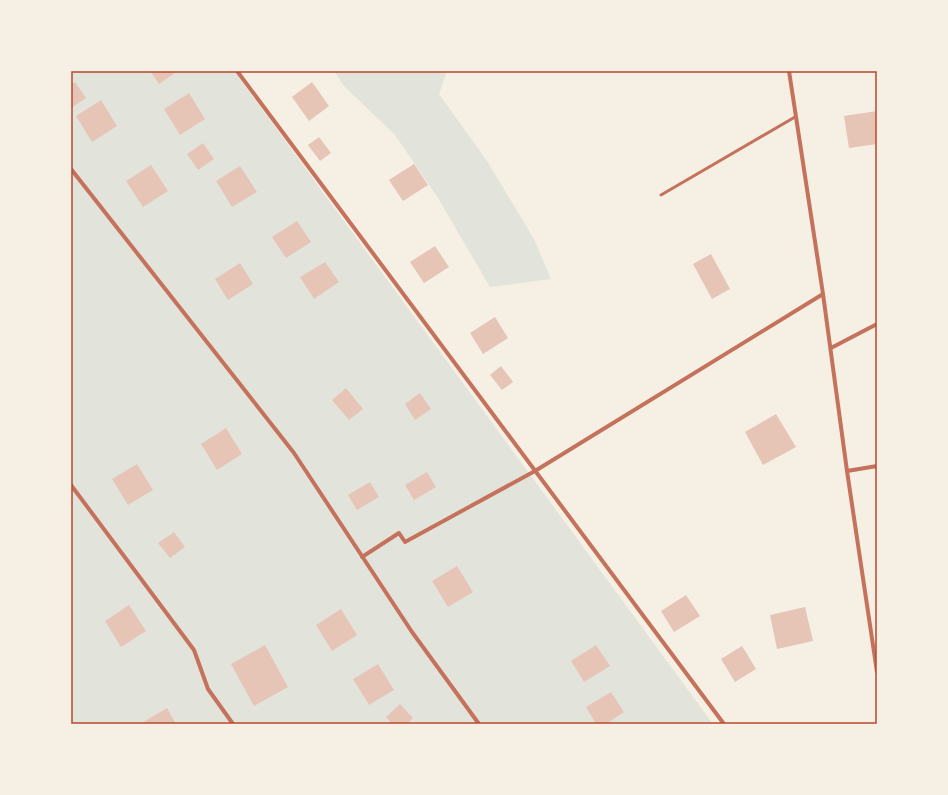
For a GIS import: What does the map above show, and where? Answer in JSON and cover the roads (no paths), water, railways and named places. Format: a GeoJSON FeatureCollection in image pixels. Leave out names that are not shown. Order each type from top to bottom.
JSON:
{"type":"FeatureCollection","features":[{"type":"Feature","properties":{"kind":"street"},"geometry":{"type":"LineString","coordinates":[[237,71],[724,724]]}},
{"type":"Feature","properties":{"kind":"street"},"geometry":{"type":"LineString","coordinates":[[789,71],[831,348],[846,471],[877,672]]}},
{"type":"Feature","properties":{"kind":"street"},"geometry":{"type":"LineString","coordinates":[[71,169],[294,453],[412,632],[479,724]]}},
{"type":"Feature","properties":{"kind":"street"},"geometry":{"type":"LineString","coordinates":[[362,556],[399,533],[405,542],[535,470],[823,294]]}},
{"type":"Feature","properties":{"kind":"street"},"geometry":{"type":"LineString","coordinates":[[831,348],[877,324]]}},
{"type":"Feature","properties":{"kind":"street"},"geometry":{"type":"LineString","coordinates":[[846,471],[877,466]]}},
{"type":"Feature","properties":{"kind":"street"},"geometry":{"type":"LineString","coordinates":[[71,485],[194,650],[208,689],[233,724]]}},
{"type":"Feature","properties":{"kind":"lane"},"geometry":{"type":"LineString","coordinates":[[661,195],[795,117]]}}]}
